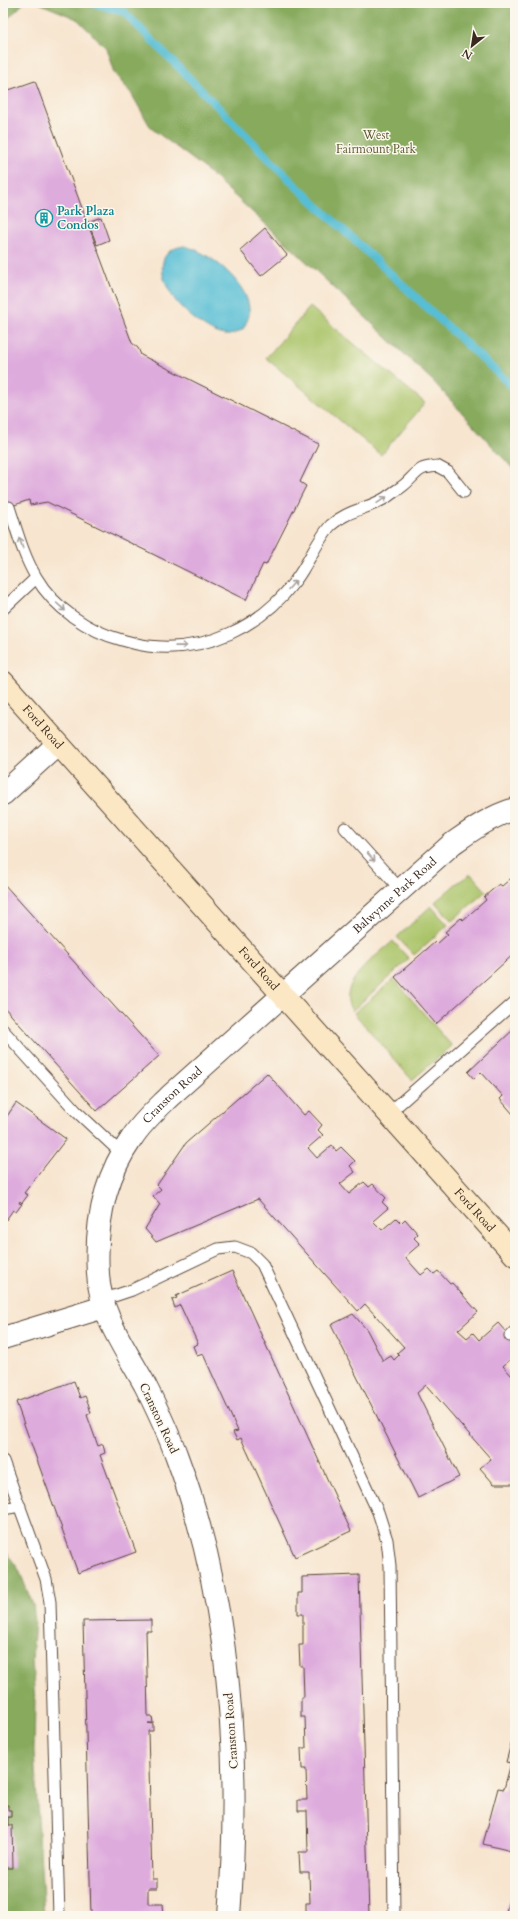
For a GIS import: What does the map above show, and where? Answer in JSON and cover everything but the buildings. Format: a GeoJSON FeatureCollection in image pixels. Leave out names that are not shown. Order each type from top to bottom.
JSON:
{"type":"FeatureCollection","features":[{"type":"Feature","properties":{"kind":"main road","name":"Ford Road"},"geometry":{"type":"LineString","coordinates":[[3,682],[515,1255]]}},
{"type":"Feature","properties":{"kind":"street"},"geometry":{"type":"LineString","coordinates":[[3,794],[58,744]]}},
{"type":"Feature","properties":{"kind":"street","name":"Balwynne Park Road"},"geometry":{"type":"LineString","coordinates":[[283,996],[400,889],[452,844],[482,824],[502,813],[515,809]]}},
{"type":"Feature","properties":{"kind":"street","name":"Cranston Road"},"geometry":{"type":"LineString","coordinates":[[229,1916],[234,1834],[232,1731],[228,1682],[208,1566],[195,1511],[164,1422],[103,1304],[98,1276],[97,1248],[99,1223],[111,1176],[133,1136],[170,1096],[283,996]]}},
{"type":"Feature","properties":{"kind":"street"},"geometry":{"type":"LineString","coordinates":[[3,1338],[103,1304]]}},
{"type":"Feature","properties":{"kind":"lane"},"geometry":{"type":"LineString","coordinates":[[9,507],[22,549],[36,578],[49,595],[63,609],[83,623],[111,637],[148,646],[187,647],[216,640],[246,626],[273,606],[295,581],[330,526],[346,514],[375,505],[402,486],[422,469],[437,466],[448,472],[464,492]]}},
{"type":"Feature","properties":{"kind":"lane"},"geometry":{"type":"LineString","coordinates":[[3,608],[36,578]]}},
{"type":"Feature","properties":{"kind":"lane"},"geometry":{"type":"LineString","coordinates":[[345,828],[400,889]]}},
{"type":"Feature","properties":{"kind":"lane"},"geometry":{"type":"LineString","coordinates":[[389,1113],[515,1002]]}},
{"type":"Feature","properties":{"kind":"lane"},"geometry":{"type":"LineString","coordinates":[[3,1030],[76,1111],[122,1154]]}},
{"type":"Feature","properties":{"kind":"lane"},"geometry":{"type":"LineString","coordinates":[[103,1304],[218,1249],[235,1247],[251,1253],[262,1264],[378,1512],[387,1540],[390,1566],[394,1916]]}},
{"type":"Feature","properties":{"kind":"lane"},"geometry":{"type":"LineString","coordinates":[[3,1461],[46,1579],[50,1602],[59,1916]]}},
{"type":"Feature","properties":{"kind":"lane"},"geometry":{"type":"LineString","coordinates":[[3,1509],[20,1506]]}},
{"type":"Feature","properties":{"kind":"green space"},"geometry":{"type":"Polygon","coordinates":[[[3,3],[24,3],[3,23],[3,3]]]}},
{"type":"Feature","properties":{"kind":"green space","name":"West Fairmount Park"},"geometry":{"type":"Polygon","coordinates":[[[39,3],[515,3],[515,471],[434,382],[295,251],[203,167],[151,128],[131,93],[114,73],[106,48],[77,19],[39,3]]]}},
{"type":"Feature","properties":{"kind":"green space"},"geometry":{"type":"Polygon","coordinates":[[[310,307],[425,403],[381,455],[266,358],[310,307]]]}},
{"type":"Feature","properties":{"kind":"green space"},"geometry":{"type":"Polygon","coordinates":[[[471,874],[486,891],[452,921],[435,902],[457,883],[471,874]]]}},
{"type":"Feature","properties":{"kind":"green space"},"geometry":{"type":"Polygon","coordinates":[[[431,906],[448,925],[414,955],[397,937],[431,906]]]}},
{"type":"Feature","properties":{"kind":"green space"},"geometry":{"type":"Polygon","coordinates":[[[393,941],[409,959],[352,1011],[348,1001],[349,991],[353,981],[368,963],[393,941]]]}},
{"type":"Feature","properties":{"kind":"green space"},"geometry":{"type":"Polygon","coordinates":[[[394,979],[452,1046],[412,1080],[354,1013],[394,979]]]}},
{"type":"Feature","properties":{"kind":"green space"},"geometry":{"type":"Polygon","coordinates":[[[3,1542],[9,1556],[19,1570],[33,1605],[35,1621],[32,1660],[35,1701],[34,1751],[44,1916],[3,1916],[3,1542]]]}},
{"type":"Feature","properties":{"kind":"water"},"geometry":{"type":"Polygon","coordinates":[[[184,246],[194,249],[217,262],[237,282],[244,293],[248,304],[249,315],[243,329],[234,334],[227,335],[219,334],[213,331],[190,316],[169,291],[163,272],[163,263],[166,255],[173,249],[184,246]]]}},
{"type":"Feature","properties":{"kind":"waterway"},"geometry":{"type":"LineString","coordinates":[[3,6],[8,3]]}},
{"type":"Feature","properties":{"kind":"waterway"},"geometry":{"type":"LineString","coordinates":[[93,3],[124,12],[296,186],[515,389]]}},
{"type":"Feature","properties":{"kind":"place","name":"Park Plaza Condos"},"geometry":{"type":"Point","coordinates":[44,218]}}]}
